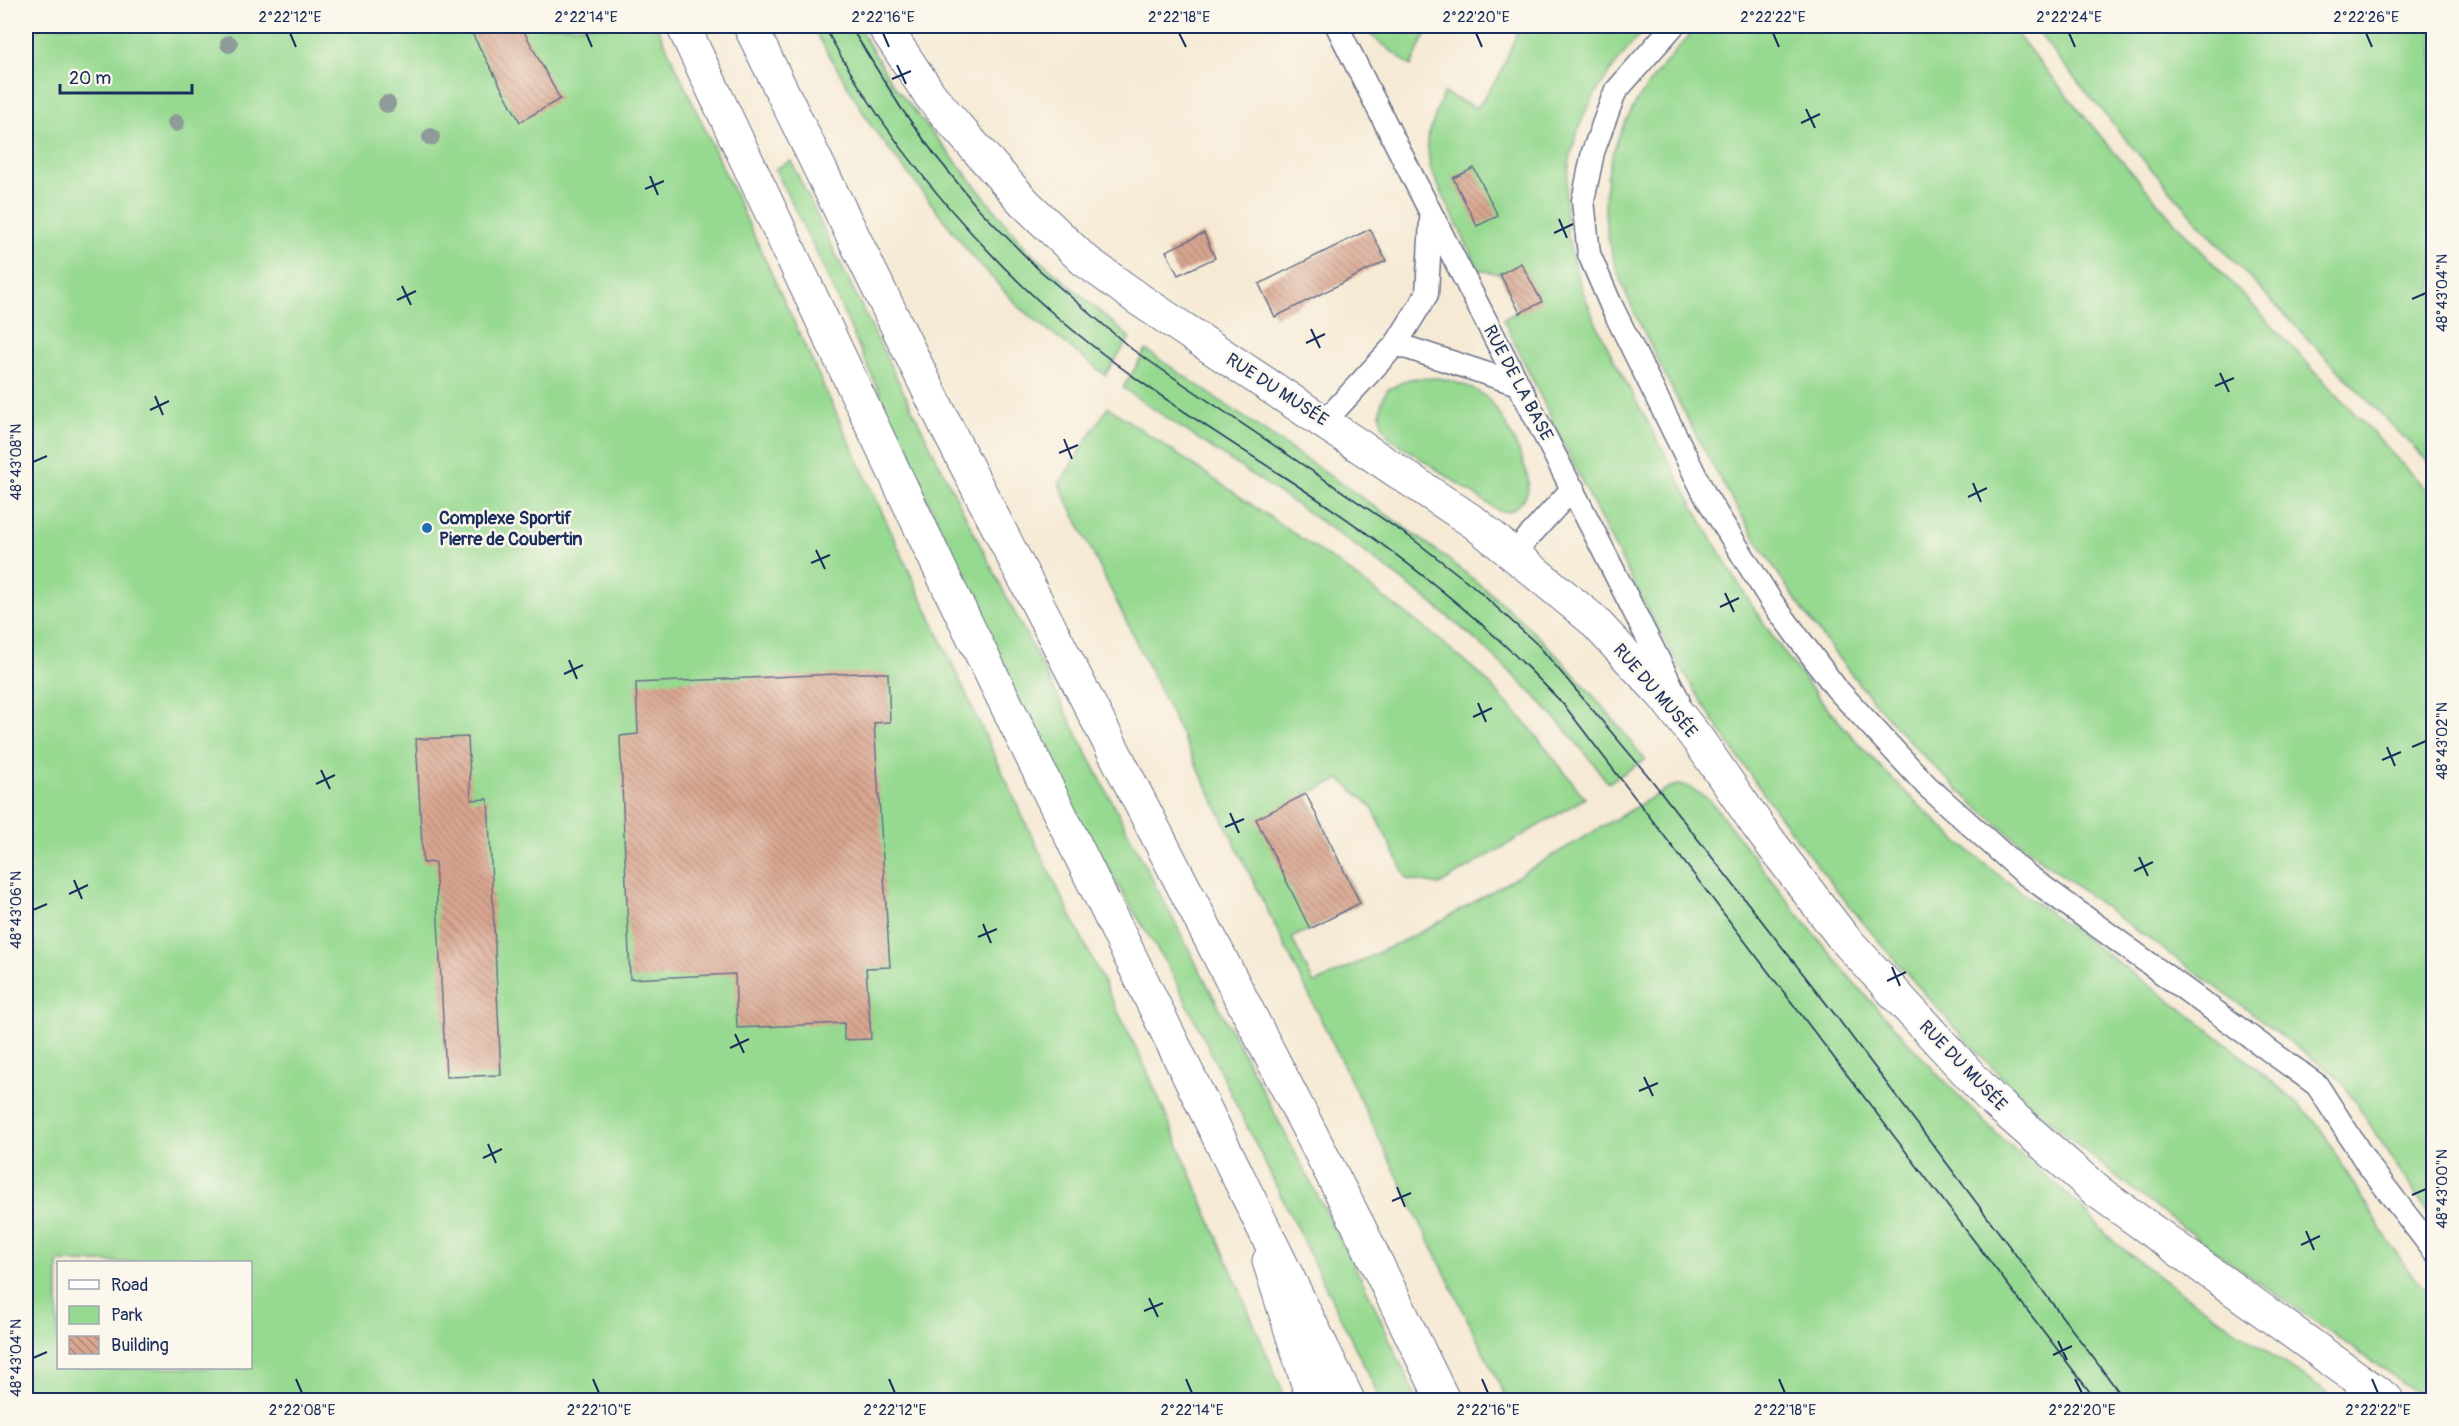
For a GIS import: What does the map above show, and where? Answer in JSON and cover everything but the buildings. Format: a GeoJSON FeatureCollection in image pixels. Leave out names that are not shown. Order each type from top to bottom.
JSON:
{"type":"FeatureCollection","features":[{"type":"Feature","properties":{"kind":"main road"},"geometry":{"type":"LineString","coordinates":[[683,26],[949,588],[1347,1401]]}},
{"type":"Feature","properties":{"kind":"main road"},"geometry":{"type":"LineString","coordinates":[[750,26],[949,432],[1358,1225],[1443,1401]]}},
{"type":"Feature","properties":{"kind":"main road","name":"RUE DU MUSÉE"},"geometry":{"type":"LineString","coordinates":[[884,26],[930,95],[958,128],[1024,202],[1083,259],[1140,300],[1475,523],[1592,618],[1663,695],[1699,741],[1760,829],[1842,936],[1990,1098],[2097,1191],[2388,1401]]}},
{"type":"Feature","properties":{"kind":"main road"},"geometry":{"type":"LineString","coordinates":[[1253,1211],[1313,1401]]}},
{"type":"Feature","properties":{"kind":"lane","name":"RUE DE LA BASE"},"geometry":{"type":"LineString","coordinates":[[1337,26],[1432,219],[1573,488],[1699,741]]}},
{"type":"Feature","properties":{"kind":"lane"},"geometry":{"type":"LineString","coordinates":[[1673,26],[1615,92],[1593,153],[1583,201],[1589,254],[1611,305],[1706,495],[1735,543],[1771,601],[1836,688],[1927,786],[2024,873],[2317,1085],[2368,1165],[2433,1251]]}},
{"type":"Feature","properties":{"kind":"lane"},"geometry":{"type":"LineString","coordinates":[[1325,421],[1396,344],[1427,294],[1432,219]]}},
{"type":"Feature","properties":{"kind":"lane"},"geometry":{"type":"LineString","coordinates":[[1396,344],[1518,384]]}},
{"type":"Feature","properties":{"kind":"lane"},"geometry":{"type":"LineString","coordinates":[[1513,554],[1573,488]]}},
{"type":"Feature","properties":{"kind":"green space","name":"Complexe Sportif Pierre de Coubertin"},"geometry":{"type":"Polygon","coordinates":[[[43,26],[657,26],[1029,830],[1148,1073],[1286,1400],[26,1400],[26,40],[43,26]]]}},
{"type":"Feature","properties":{"kind":"green space"},"geometry":{"type":"Polygon","coordinates":[[[812,26],[858,26],[892,83],[1025,247],[1130,338],[1105,375],[1018,306],[972,256],[872,127],[812,26]]]}},
{"type":"Feature","properties":{"kind":"green space"},"geometry":{"type":"Polygon","coordinates":[[[1359,26],[1429,26],[1411,66],[1359,26]]]}},
{"type":"Feature","properties":{"kind":"green space"},"geometry":{"type":"Polygon","coordinates":[[[1520,26],[1647,26],[1598,90],[1577,134],[1566,185],[1569,241],[1584,294],[1607,347],[1705,527],[1752,606],[1812,689],[1859,744],[1883,770],[1973,855],[2221,1039],[2309,1115],[2324,1134],[2398,1255],[2433,1297],[2433,1400],[2427,1400],[2222,1256],[2122,1181],[2026,1100],[1962,1035],[1867,927],[1769,802],[1739,759],[1656,625],[1578,473],[1503,319],[1519,311],[1500,274],[1479,270],[1430,168],[1427,140],[1443,93],[1477,108],[1500,74],[1520,26]]]}},
{"type":"Feature","properties":{"kind":"green space"},"geometry":{"type":"Polygon","coordinates":[[[1698,26],[2010,26],[2180,228],[2433,497],[2433,1220],[2335,1075],[2112,913],[1983,812],[1932,764],[1884,713],[1839,659],[1759,545],[1723,485],[1639,323],[1615,263],[1606,221],[1605,200],[1608,173],[1614,148],[1623,126],[1649,84],[1698,26]]]}},
{"type":"Feature","properties":{"kind":"green space"},"geometry":{"type":"Polygon","coordinates":[[[2033,26],[2433,26],[2433,467],[2207,232],[2121,134],[2033,26]]]}},
{"type":"Feature","properties":{"kind":"green space"},"geometry":{"type":"Polygon","coordinates":[[[791,161],[860,305],[1003,590],[1370,1296],[1417,1400],[1381,1400],[1173,975],[1071,809],[1034,735],[818,256],[775,169],[791,161]]]}},
{"type":"Feature","properties":{"kind":"green space"},"geometry":{"type":"Polygon","coordinates":[[[1146,350],[1434,548],[1482,586],[1528,627],[1574,674],[1645,760],[1608,783],[1558,722],[1504,665],[1445,614],[1319,520],[1123,388],[1146,350]]]}},
{"type":"Feature","properties":{"kind":"green space"},"geometry":{"type":"Polygon","coordinates":[[[1439,378],[1466,386],[1484,395],[1495,407],[1508,429],[1528,479],[1526,494],[1513,509],[1506,512],[1499,511],[1390,438],[1386,432],[1381,421],[1380,409],[1387,390],[1409,379],[1439,378]]]}},
{"type":"Feature","properties":{"kind":"green space"},"geometry":{"type":"Polygon","coordinates":[[[1108,407],[1339,564],[1430,632],[1482,676],[1530,728],[1585,798],[1439,885],[1407,879],[1371,806],[1340,779],[1306,794],[1360,903],[1292,938],[1314,984],[1431,927],[1668,788],[1677,785],[1689,787],[1710,800],[1856,985],[1941,1078],[1999,1136],[2076,1202],[2114,1242],[2162,1279],[2337,1400],[1507,1400],[1059,484],[1108,407]]]}},
{"type":"Feature","properties":{"kind":"tram line"},"geometry":{"type":"LineString","coordinates":[[824,26],[866,97],[914,164],[967,228],[1025,288],[1127,372],[1335,511],[1407,563],[1499,640],[1564,705],[2096,1400]]}},
{"type":"Feature","properties":{"kind":"tram line"},"geometry":{"type":"LineString","coordinates":[[850,26],[901,108],[935,155],[977,207],[1037,268],[1133,350],[1414,540],[1473,586],[1538,645],[1650,778],[1836,1016],[2125,1400]]}},
{"type":"Feature","properties":{"kind":"place","name":"Complexe Sportif Pierre de Coubertin"},"geometry":{"type":"Point","coordinates":[427,528]}}]}
